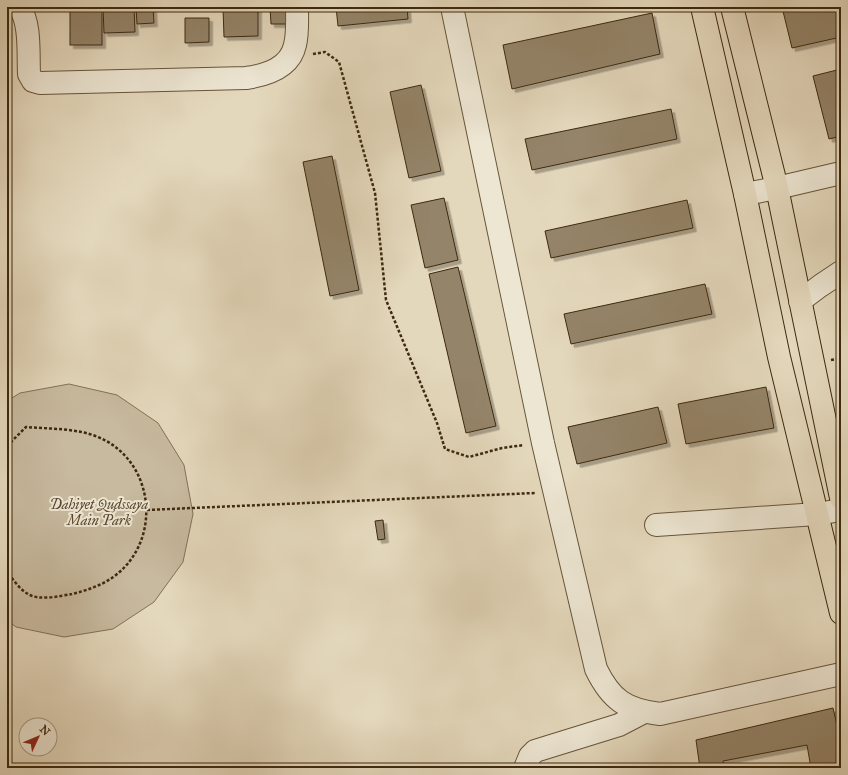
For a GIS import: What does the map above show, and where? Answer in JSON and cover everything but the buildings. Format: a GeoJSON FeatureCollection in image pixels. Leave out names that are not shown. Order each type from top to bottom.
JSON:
{"type":"FeatureCollection","features":[{"type":"Feature","properties":{"kind":"main road"},"geometry":{"type":"LineString","coordinates":[[702,7],[745,194],[779,357],[841,613]]}},
{"type":"Feature","properties":{"kind":"main road"},"geometry":{"type":"LineString","coordinates":[[732,7],[777,188],[841,498]]}},
{"type":"Feature","properties":{"kind":"street"},"geometry":{"type":"LineString","coordinates":[[19,7],[25,17],[29,74],[36,83],[246,78],[270,73],[281,67],[291,56],[295,45],[297,7]]}},
{"type":"Feature","properties":{"kind":"street"},"geometry":{"type":"LineString","coordinates":[[452,7],[554,493],[596,669],[603,684],[614,697],[628,706],[644,712],[660,714],[841,674]]}},
{"type":"Feature","properties":{"kind":"street"},"geometry":{"type":"LineString","coordinates":[[745,194],[841,173]]}},
{"type":"Feature","properties":{"kind":"street"},"geometry":{"type":"LineString","coordinates":[[800,301],[841,272]]}},
{"type":"Feature","properties":{"kind":"street"},"geometry":{"type":"LineString","coordinates":[[656,525],[817,514],[841,510]]}},
{"type":"Feature","properties":{"kind":"street"},"geometry":{"type":"LineString","coordinates":[[525,768],[530,756],[535,751],[619,725],[644,712]]}},
{"type":"Feature","properties":{"kind":"path"},"geometry":{"type":"LineString","coordinates":[[291,56],[325,52],[339,62],[375,193],[386,300],[437,423],[445,449],[469,457],[502,448],[543,443]]}},
{"type":"Feature","properties":{"kind":"path"},"geometry":{"type":"LineString","coordinates":[[7,446],[26,427],[82,431],[99,437],[115,447],[132,464],[145,492],[147,510],[145,528],[139,546],[129,561],[117,574],[102,585],[85,591],[44,598],[28,595],[7,572]]}},
{"type":"Feature","properties":{"kind":"path"},"geometry":{"type":"LineString","coordinates":[[147,510],[554,493]]}},
{"type":"Feature","properties":{"kind":"green space","name":"Dahiyet Qudssaya Main Park"},"geometry":{"type":"Polygon","coordinates":[[[69,384],[117,395],[158,423],[184,465],[193,514],[183,562],[154,602],[113,629],[64,637],[16,627],[7,620],[7,401],[20,393],[69,384]]]}}]}
